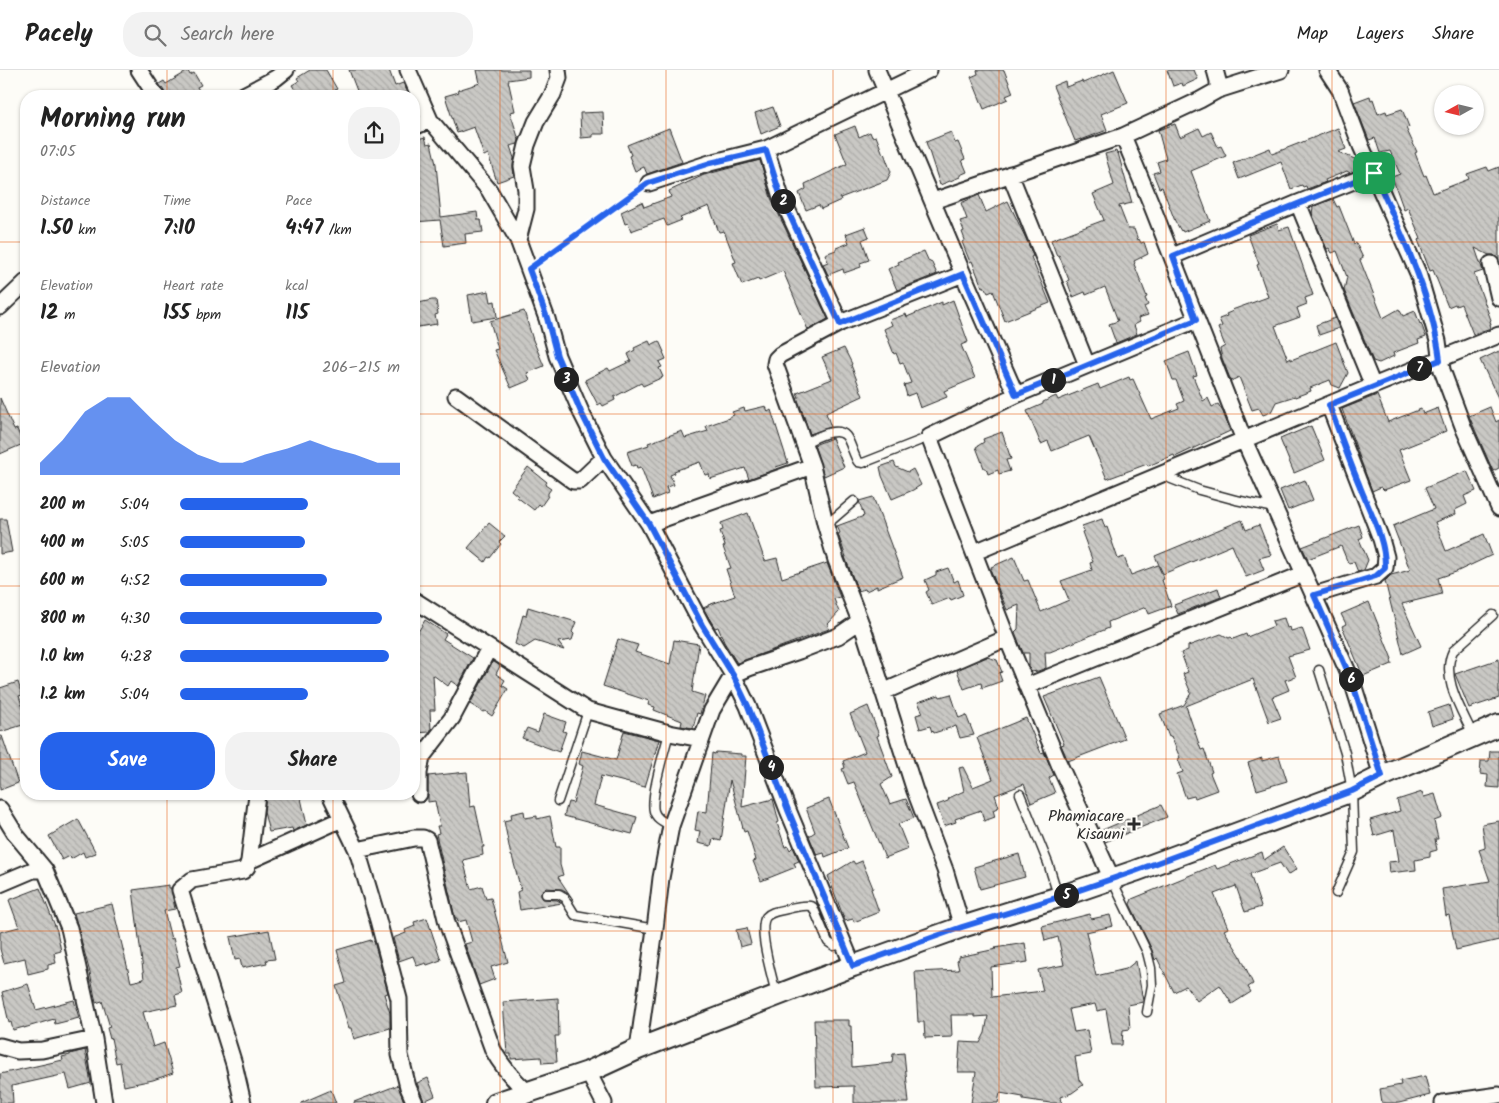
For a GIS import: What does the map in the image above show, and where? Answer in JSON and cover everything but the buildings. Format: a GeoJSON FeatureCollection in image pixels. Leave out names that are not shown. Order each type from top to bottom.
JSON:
{"type":"FeatureCollection","features":[{"type":"Feature","properties":{"kind":"main road"},"geometry":{"type":"LineString","coordinates":[[498,1103],[588,1072],[638,1049],[853,966],[962,927],[1112,879],[1352,791],[1499,725]]}},
{"type":"Feature","properties":{"kind":"street"},"geometry":{"type":"LineString","coordinates":[[139,70],[152,90]]}},
{"type":"Feature","properties":{"kind":"street"},"geometry":{"type":"LineString","coordinates":[[408,70],[417,90]]}},
{"type":"Feature","properties":{"kind":"street"},"geometry":{"type":"LineString","coordinates":[[518,240],[526,209],[526,190],[522,166],[527,145],[536,122],[553,94],[558,78],[558,70]]}},
{"type":"Feature","properties":{"kind":"street"},"geometry":{"type":"LineString","coordinates":[[877,70],[1016,395]]}},
{"type":"Feature","properties":{"kind":"street"},"geometry":{"type":"LineString","coordinates":[[648,183],[710,163],[766,150],[929,70]]}},
{"type":"Feature","properties":{"kind":"street"},"geometry":{"type":"LineString","coordinates":[[1215,70],[1218,90]]}},
{"type":"Feature","properties":{"kind":"street"},"geometry":{"type":"LineString","coordinates":[[933,201],[1123,136],[1218,90],[1281,70]]}},
{"type":"Feature","properties":{"kind":"street"},"geometry":{"type":"LineString","coordinates":[[1327,70],[1340,90],[1361,146],[1418,273],[1438,341],[1440,360],[1464,429],[1499,508]]}},
{"type":"Feature","properties":{"kind":"street"},"geometry":{"type":"LineString","coordinates":[[252,90],[279,73]]}},
{"type":"Feature","properties":{"kind":"street"},"geometry":{"type":"LineString","coordinates":[[420,97],[430,120],[489,190],[518,240],[547,318],[557,356],[581,412],[604,458],[649,524],[702,625],[733,675],[748,706],[788,810],[853,966]]}},
{"type":"Feature","properties":{"kind":"street"},"geometry":{"type":"LineString","coordinates":[[420,124],[430,120]]}},
{"type":"Feature","properties":{"kind":"street"},"geometry":{"type":"LineString","coordinates":[[1123,136],[1173,256],[1196,320],[1244,440],[1352,681],[1382,776]]}},
{"type":"Feature","properties":{"kind":"street"},"geometry":{"type":"LineString","coordinates":[[766,150],[780,194],[840,324]]}},
{"type":"Feature","properties":{"kind":"street"},"geometry":{"type":"LineString","coordinates":[[1173,256],[1374,173]]}},
{"type":"Feature","properties":{"kind":"street"},"geometry":{"type":"LineString","coordinates":[[1010,174],[1087,365]]}},
{"type":"Feature","properties":{"kind":"street"},"geometry":{"type":"LineString","coordinates":[[1298,203],[1373,386]]}},
{"type":"Feature","properties":{"kind":"street"},"geometry":{"type":"LineString","coordinates":[[1491,264],[1499,298]]}},
{"type":"Feature","properties":{"kind":"street"},"geometry":{"type":"LineString","coordinates":[[962,927],[945,870],[915,791],[865,634],[836,560],[825,523],[812,466],[775,364],[776,359],[780,355],[840,324],[963,274]]}},
{"type":"Feature","properties":{"kind":"street"},"geometry":{"type":"LineString","coordinates":[[0,307],[20,288]]}},
{"type":"Feature","properties":{"kind":"street"},"geometry":{"type":"LineString","coordinates":[[1112,879],[1058,764],[929,437],[1016,395],[1196,320]]}},
{"type":"Feature","properties":{"kind":"street"},"geometry":{"type":"LineString","coordinates":[[975,552],[1499,335]]}},
{"type":"Feature","properties":{"kind":"street"},"geometry":{"type":"LineString","coordinates":[[456,396],[573,481],[580,481],[604,458]]}},
{"type":"Feature","properties":{"kind":"street"},"geometry":{"type":"LineString","coordinates":[[1314,595],[1376,576],[1385,568],[1386,557],[1381,539],[1329,405]]}},
{"type":"Feature","properties":{"kind":"street"},"geometry":{"type":"LineString","coordinates":[[649,524],[812,466]]}},
{"type":"Feature","properties":{"kind":"street"},"geometry":{"type":"LineString","coordinates":[[1028,686],[1303,574]]}},
{"type":"Feature","properties":{"kind":"street"},"geometry":{"type":"LineString","coordinates":[[420,604],[588,711],[669,733],[701,739]]}},
{"type":"Feature","properties":{"kind":"street"},"geometry":{"type":"LineString","coordinates":[[638,1049],[656,929],[661,878],[671,826],[712,710],[733,675],[838,636],[860,621]]}},
{"type":"Feature","properties":{"kind":"street"},"geometry":{"type":"LineString","coordinates":[[883,692],[1008,638]]}},
{"type":"Feature","properties":{"kind":"street"},"geometry":{"type":"LineString","coordinates":[[420,768],[422,757],[452,718],[489,648]]}},
{"type":"Feature","properties":{"kind":"street"},"geometry":{"type":"LineString","coordinates":[[243,1103],[234,1064],[180,890],[192,880],[243,870],[247,867],[256,800]]}},
{"type":"Feature","properties":{"kind":"street"},"geometry":{"type":"LineString","coordinates":[[333,800],[357,850],[378,920],[399,999],[400,1055],[408,1087],[415,1103]]}},
{"type":"Feature","properties":{"kind":"street"},"geometry":{"type":"LineString","coordinates":[[0,809],[16,835],[45,870],[69,928],[94,1039],[104,1103]]}},
{"type":"Feature","properties":{"kind":"street"},"geometry":{"type":"LineString","coordinates":[[249,861],[342,819]]}},
{"type":"Feature","properties":{"kind":"street"},"geometry":{"type":"LineString","coordinates":[[357,850],[414,838],[426,840],[447,923],[493,1050],[499,1062],[511,1077],[527,1092]]}},
{"type":"Feature","properties":{"kind":"street"},"geometry":{"type":"LineString","coordinates":[[0,884],[33,870],[45,870]]}},
{"type":"Feature","properties":{"kind":"street"},"geometry":{"type":"LineString","coordinates":[[0,1046],[18,1051],[42,1050],[94,1039]]}},
{"type":"Feature","properties":{"kind":"street"},"geometry":{"type":"LineString","coordinates":[[588,1072],[604,1103]]}},
{"type":"Feature","properties":{"kind":"street"},"geometry":{"type":"LineString","coordinates":[[1443,1103],[1499,1095]]}},
{"type":"Feature","properties":{"kind":"lane"},"geometry":{"type":"LineString","coordinates":[[804,443],[832,432],[839,432],[846,436],[858,462],[863,463],[929,437]]}},
{"type":"Feature","properties":{"kind":"lane"},"geometry":{"type":"LineString","coordinates":[[1160,474],[1199,490],[1274,508]]}},
{"type":"Feature","properties":{"kind":"lane"},"geometry":{"type":"LineString","coordinates":[[825,523],[832,520],[854,501]]}},
{"type":"Feature","properties":{"kind":"lane"},"geometry":{"type":"LineString","coordinates":[[1474,737],[1454,692],[1448,670],[1449,658],[1453,650],[1493,615]]}},
{"type":"Feature","properties":{"kind":"lane"},"geometry":{"type":"LineString","coordinates":[[1320,670],[1345,753],[1352,791],[1354,852],[1336,893]]}},
{"type":"Feature","properties":{"kind":"lane"},"geometry":{"type":"LineString","coordinates":[[558,801],[588,711]]}},
{"type":"Feature","properties":{"kind":"lane"},"geometry":{"type":"LineString","coordinates":[[669,733],[653,799],[654,812],[659,820],[671,826]]}},
{"type":"Feature","properties":{"kind":"lane"},"geometry":{"type":"LineString","coordinates":[[1020,794],[1048,863],[1059,897]]}},
{"type":"Feature","properties":{"kind":"lane"},"geometry":{"type":"LineString","coordinates":[[1112,879],[1147,952],[1151,968],[1152,985],[1147,1012]]}},
{"type":"Feature","properties":{"kind":"lane"},"geometry":{"type":"LineString","coordinates":[[546,894],[559,894],[575,915],[656,929]]}},
{"type":"Feature","properties":{"kind":"lane"},"geometry":{"type":"LineString","coordinates":[[777,996],[763,934],[763,923],[772,912],[810,906],[813,908],[828,942],[834,946],[843,944]]}},
{"type":"Feature","properties":{"kind":"path"},"geometry":{"type":"LineString","coordinates":[[529,269],[648,183]]}},
{"type":"Feature","properties":{"kind":"place","name":"Phamiacare Kisauni"},"geometry":{"type":"Point","coordinates":[1134,824]}},
{"type":"Feature","properties":{"kind":"route"},"geometry":{"type":"LineString","coordinates":[[766,150],[780,194],[840,324],[963,274],[1016,395],[1196,320],[1173,256],[1374,173],[1418,273],[1438,341],[1440,360],[1329,405],[1381,539],[1386,557],[1385,568],[1376,576],[1314,595],[1352,681],[1382,776],[1352,791],[1135,871],[962,927],[853,966],[788,810],[748,706],[733,675],[702,625],[649,524],[604,458],[569,386],[557,356],[547,318],[529,269],[648,183],[710,163],[766,150]]}}]}
